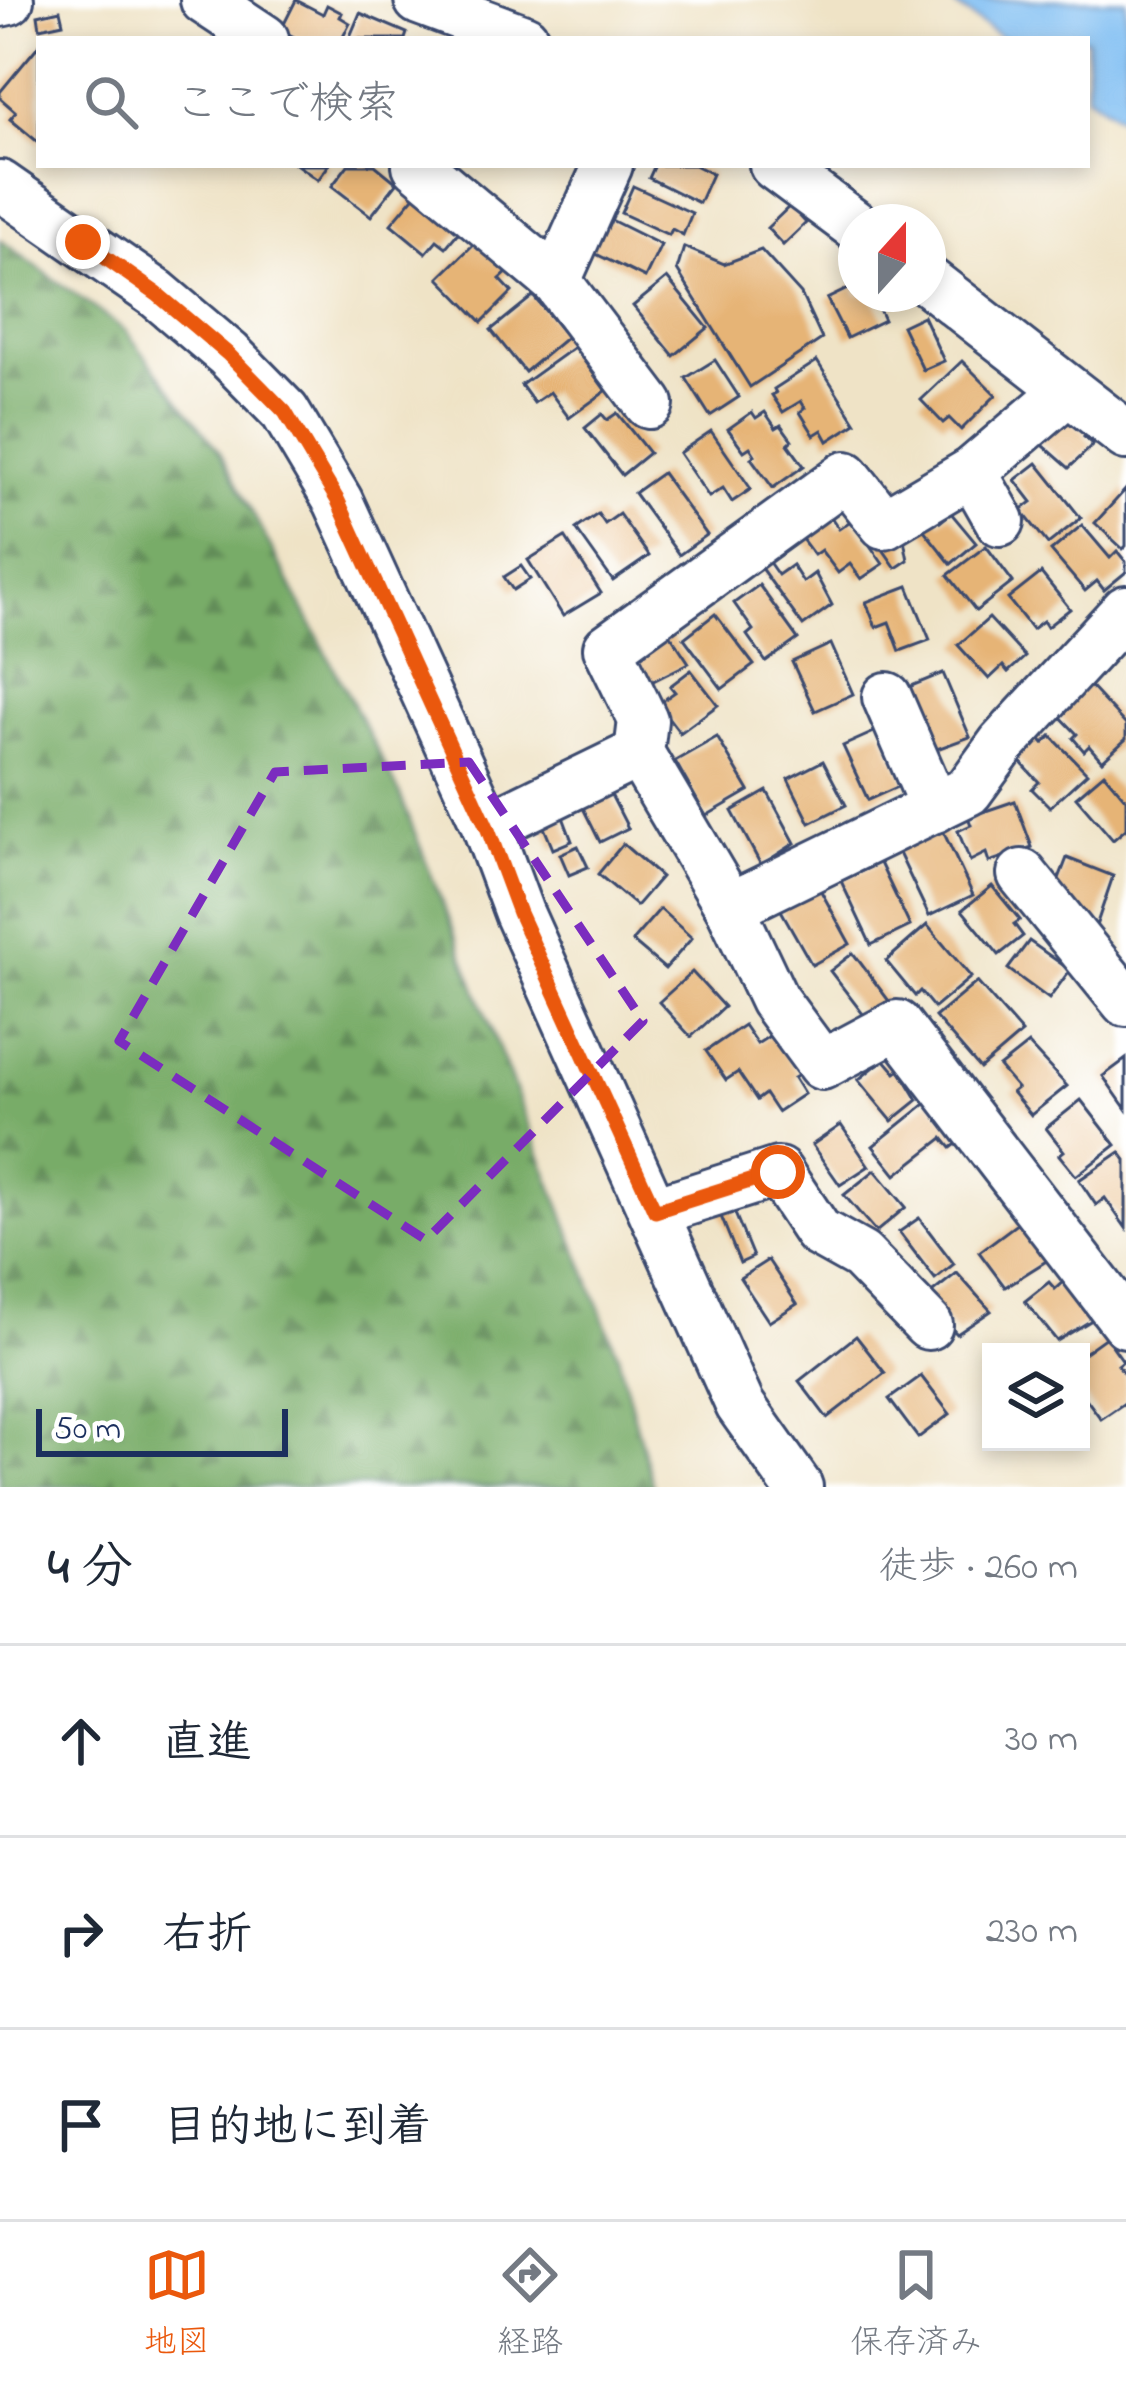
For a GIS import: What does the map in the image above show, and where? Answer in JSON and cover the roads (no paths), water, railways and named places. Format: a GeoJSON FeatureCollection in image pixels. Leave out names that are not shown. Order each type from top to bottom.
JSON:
{"type":"FeatureCollection","features":[{"type":"Feature","properties":{"kind":"street"},"geometry":{"type":"LineString","coordinates":[[0,2],[9,0]]}},
{"type":"Feature","properties":{"kind":"street"},"geometry":{"type":"LineString","coordinates":[[205,0],[259,36]]}},
{"type":"Feature","properties":{"kind":"street"},"geometry":{"type":"LineString","coordinates":[[419,0],[516,36]]}},
{"type":"Feature","properties":{"kind":"street"},"geometry":{"type":"LineString","coordinates":[[421,168],[556,281],[649,404]]}},
{"type":"Feature","properties":{"kind":"street"},"geometry":{"type":"LineString","coordinates":[[556,281],[607,168]]}},
{"type":"Feature","properties":{"kind":"street"},"geometry":{"type":"LineString","coordinates":[[778,168],[838,213]]}},
{"type":"Feature","properties":{"kind":"street"},"geometry":{"type":"LineString","coordinates":[[0,185],[157,294],[228,354],[285,412],[338,501],[487,827],[519,913],[740,1405],[798,1487]]}},
{"type":"Feature","properties":{"kind":"street"},"geometry":{"type":"LineString","coordinates":[[946,295],[1126,435]]}},
{"type":"Feature","properties":{"kind":"street"},"geometry":{"type":"LineString","coordinates":[[1066,392],[972,472],[884,524],[846,476],[608,649],[643,720],[639,753],[730,907],[774,1000],[822,1065],[897,1025],[1126,1323]]}},
{"type":"Feature","properties":{"kind":"street"},"geometry":{"type":"LineString","coordinates":[[972,472],[1000,521]]}},
{"type":"Feature","properties":{"kind":"street"},"geometry":{"type":"LineString","coordinates":[[730,907],[968,791],[1004,743],[1126,610]]}},
{"type":"Feature","properties":{"kind":"street"},"geometry":{"type":"LineString","coordinates":[[887,697],[935,808]]}},
{"type":"Feature","properties":{"kind":"street"},"geometry":{"type":"LineString","coordinates":[[487,827],[639,753]]}},
{"type":"Feature","properties":{"kind":"street"},"geometry":{"type":"LineString","coordinates":[[1022,874],[1126,1002]]}},
{"type":"Feature","properties":{"kind":"street"},"geometry":{"type":"LineString","coordinates":[[655,1211],[778,1172],[818,1232],[861,1256],[928,1325]]}},
{"type":"Feature","properties":{"kind":"water"},"geometry":{"type":"Polygon","coordinates":[[[947,0],[1126,0],[1126,122],[1090,97],[1090,36],[1000,36],[947,0]]]}}]}
